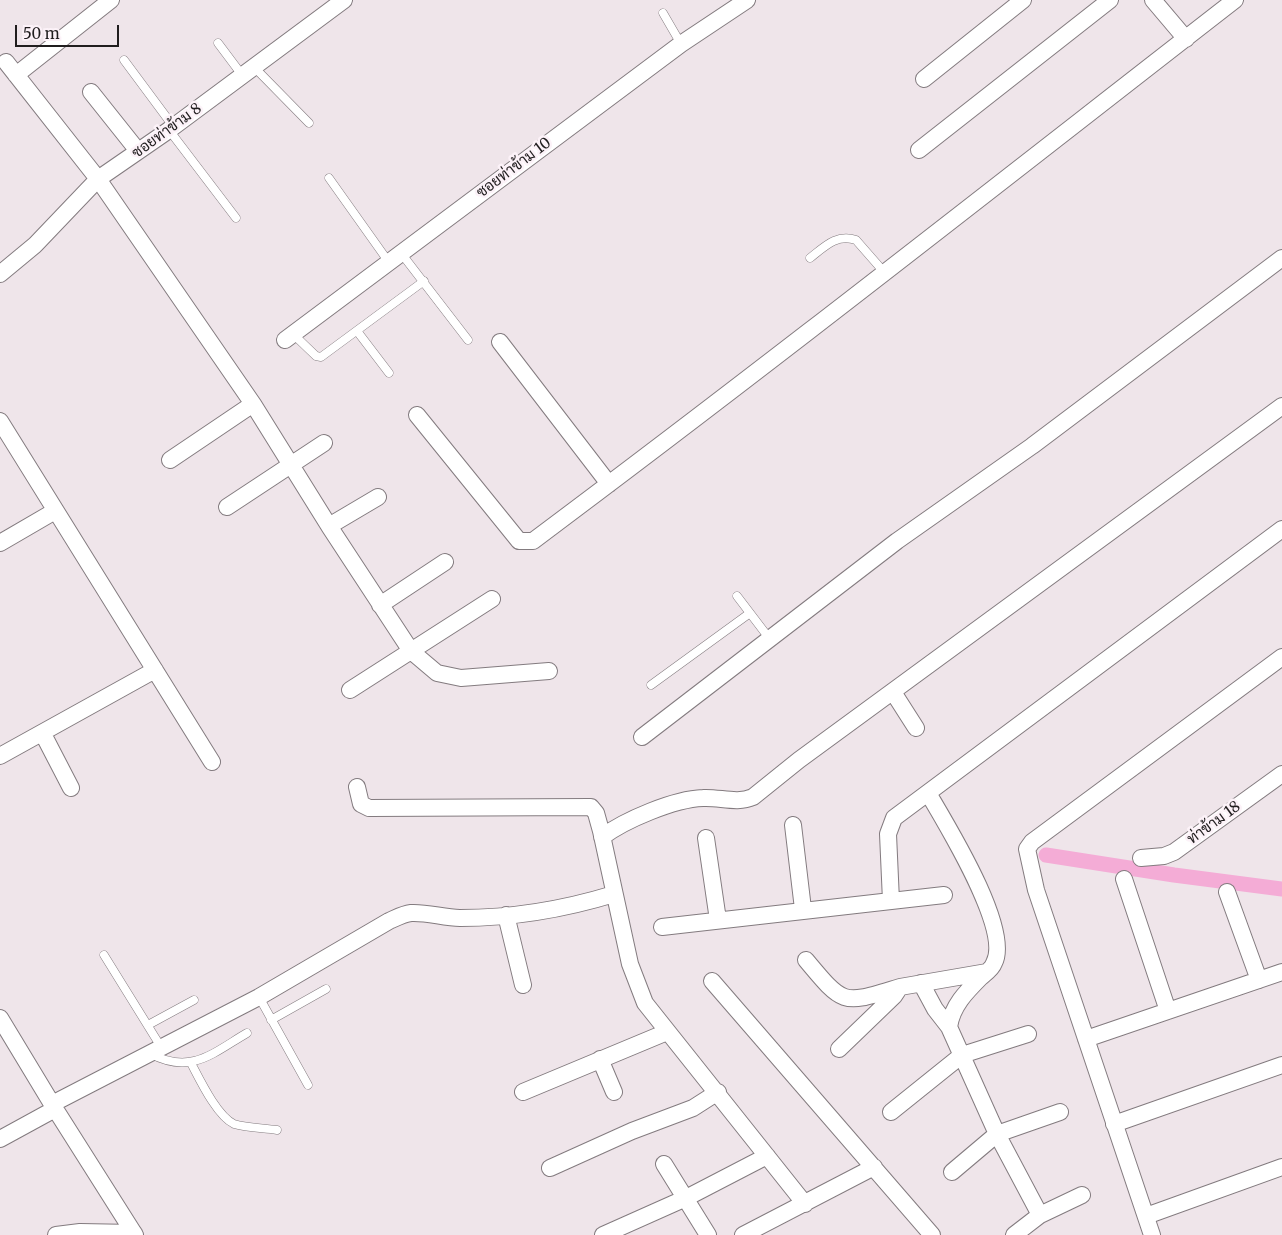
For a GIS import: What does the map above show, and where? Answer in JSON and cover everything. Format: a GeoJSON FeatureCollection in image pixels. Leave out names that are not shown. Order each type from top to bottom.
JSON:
{"type":"FeatureCollection","features":[{"type":"Feature","properties":{"kind":"street"},"geometry":{"type":"LineString","coordinates":[[111,0],[11,69],[98,179],[254,404],[329,526],[411,651],[437,672],[461,678],[549,671]]}},
{"type":"Feature","properties":{"kind":"street","name":"ซอยท่าข้าม 8"},"geometry":{"type":"LineString","coordinates":[[2,267],[35,245],[98,179],[248,71],[326,5],[344,0]]}},
{"type":"Feature","properties":{"kind":"street"},"geometry":{"type":"LineString","coordinates":[[924,79],[1023,0]]}},
{"type":"Feature","properties":{"kind":"street"},"geometry":{"type":"LineString","coordinates":[[1153,0],[1186,39]]}},
{"type":"Feature","properties":{"kind":"street"},"geometry":{"type":"LineString","coordinates":[[417,415],[522,543],[533,541],[817,326],[1235,0]]}},
{"type":"Feature","properties":{"kind":"street","name":"ซอยท่าข้าม 10"},"geometry":{"type":"LineString","coordinates":[[289,337],[681,44],[745,1]]}},
{"type":"Feature","properties":{"kind":"street"},"geometry":{"type":"LineString","coordinates":[[919,150],[1107,1]]}},
{"type":"Feature","properties":{"kind":"street"},"geometry":{"type":"LineString","coordinates":[[91,92],[138,151]]}},
{"type":"Feature","properties":{"kind":"street"},"geometry":{"type":"LineString","coordinates":[[642,737],[897,541],[1032,446],[1282,258]]}},
{"type":"Feature","properties":{"kind":"street"},"geometry":{"type":"LineString","coordinates":[[500,342],[610,484]]}},
{"type":"Feature","properties":{"kind":"street"},"geometry":{"type":"LineString","coordinates":[[170,460],[254,404]]}},
{"type":"Feature","properties":{"kind":"street"},"geometry":{"type":"LineString","coordinates":[[602,837],[621,826],[664,807],[690,800],[703,798],[745,800],[753,797],[1282,406]]}},
{"type":"Feature","properties":{"kind":"street"},"geometry":{"type":"LineString","coordinates":[[0,421],[212,762]]}},
{"type":"Feature","properties":{"kind":"street"},"geometry":{"type":"LineString","coordinates":[[227,507],[324,444]]}},
{"type":"Feature","properties":{"kind":"street"},"geometry":{"type":"LineString","coordinates":[[329,526],[378,497]]}},
{"type":"Feature","properties":{"kind":"street"},"geometry":{"type":"LineString","coordinates":[[0,543],[55,511]]}},
{"type":"Feature","properties":{"kind":"street"},"geometry":{"type":"LineString","coordinates":[[891,901],[889,826],[894,818],[1282,529]]}},
{"type":"Feature","properties":{"kind":"street"},"geometry":{"type":"LineString","coordinates":[[380,606],[445,562]]}},
{"type":"Feature","properties":{"kind":"street"},"geometry":{"type":"LineString","coordinates":[[350,690],[492,599]]}},
{"type":"Feature","properties":{"kind":"street"},"geometry":{"type":"LineString","coordinates":[[1152,1235],[1036,890],[1027,849],[1032,842],[1282,657]]}},
{"type":"Feature","properties":{"kind":"street"},"geometry":{"type":"LineString","coordinates":[[1,752],[43,734],[155,670]]}},
{"type":"Feature","properties":{"kind":"street"},"geometry":{"type":"LineString","coordinates":[[893,692],[916,728]]}},
{"type":"Feature","properties":{"kind":"street"},"geometry":{"type":"LineString","coordinates":[[43,734],[71,788]]}},
{"type":"Feature","properties":{"kind":"street","name":"ท่าข้าม 18"},"geometry":{"type":"LineString","coordinates":[[1141,858],[1164,856],[1174,852],[1282,774]]}},
{"type":"Feature","properties":{"kind":"street"},"geometry":{"type":"LineString","coordinates":[[357,787],[361,804],[369,808],[590,807],[596,814],[630,964],[644,1003],[718,1092],[805,1204]]}},
{"type":"Feature","properties":{"kind":"street"},"geometry":{"type":"LineString","coordinates":[[928,793],[978,882],[998,950],[994,965],[958,1003],[951,1014],[949,1027]]}},
{"type":"Feature","properties":{"kind":"street"},"geometry":{"type":"LineString","coordinates":[[793,825],[803,909]]}},
{"type":"Feature","properties":{"kind":"street"},"geometry":{"type":"LineString","coordinates":[[706,838],[718,920]]}},
{"type":"Feature","properties":{"kind":"street"},"geometry":{"type":"LineString","coordinates":[[1124,879],[1168,1011]]}},
{"type":"Feature","properties":{"kind":"street"},"geometry":{"type":"LineString","coordinates":[[1227,892],[1259,980]]}},
{"type":"Feature","properties":{"kind":"street"},"geometry":{"type":"LineString","coordinates":[[0,1139],[53,1106],[155,1050],[259,997],[402,916],[411,913],[460,918],[506,915],[549,910],[614,894]]}},
{"type":"Feature","properties":{"kind":"street"},"geometry":{"type":"LineString","coordinates":[[662,927],[944,894]]}},
{"type":"Feature","properties":{"kind":"street"},"geometry":{"type":"LineString","coordinates":[[506,915],[524,985]]}},
{"type":"Feature","properties":{"kind":"street"},"geometry":{"type":"LineString","coordinates":[[806,960],[829,987],[848,999],[866,998],[900,987],[987,972]]}},
{"type":"Feature","properties":{"kind":"street"},"geometry":{"type":"LineString","coordinates":[[1086,1039],[1282,972]]}},
{"type":"Feature","properties":{"kind":"street"},"geometry":{"type":"LineString","coordinates":[[712,981],[932,1235]]}},
{"type":"Feature","properties":{"kind":"street"},"geometry":{"type":"LineString","coordinates":[[920,983],[934,1009],[949,1027],[997,1134],[1040,1215]]}},
{"type":"Feature","properties":{"kind":"street"},"geometry":{"type":"LineString","coordinates":[[839,1049],[894,996],[900,987]]}},
{"type":"Feature","properties":{"kind":"street"},"geometry":{"type":"LineString","coordinates":[[0,1018],[134,1234]]}},
{"type":"Feature","properties":{"kind":"street"},"geometry":{"type":"LineString","coordinates":[[523,1092],[667,1032]]}},
{"type":"Feature","properties":{"kind":"street"},"geometry":{"type":"LineString","coordinates":[[891,1112],[962,1055],[1028,1034]]}},
{"type":"Feature","properties":{"kind":"street"},"geometry":{"type":"LineString","coordinates":[[600,1060],[614,1092]]}},
{"type":"Feature","properties":{"kind":"street"},"geometry":{"type":"LineString","coordinates":[[1114,1124],[1282,1065]]}},
{"type":"Feature","properties":{"kind":"street"},"geometry":{"type":"LineString","coordinates":[[550,1168],[692,1108],[718,1092]]}},
{"type":"Feature","properties":{"kind":"street"},"geometry":{"type":"LineString","coordinates":[[952,1172],[997,1134],[1060,1112]]}},
{"type":"Feature","properties":{"kind":"street"},"geometry":{"type":"LineString","coordinates":[[604,1235],[686,1198],[767,1156]]}},
{"type":"Feature","properties":{"kind":"street"},"geometry":{"type":"LineString","coordinates":[[664,1164],[708,1235]]}},
{"type":"Feature","properties":{"kind":"street"},"geometry":{"type":"LineString","coordinates":[[1146,1216],[1282,1167]]}},
{"type":"Feature","properties":{"kind":"street"},"geometry":{"type":"LineString","coordinates":[[743,1235],[874,1168]]}},
{"type":"Feature","properties":{"kind":"street"},"geometry":{"type":"LineString","coordinates":[[1014,1235],[1040,1215],[1082,1195]]}},
{"type":"Feature","properties":{"kind":"street"},"geometry":{"type":"LineString","coordinates":[[56,1235],[80,1232],[134,1234]]}},
{"type":"Feature","properties":{"kind":"lane"},"geometry":{"type":"LineString","coordinates":[[663,13],[681,44]]}},
{"type":"Feature","properties":{"kind":"lane"},"geometry":{"type":"LineString","coordinates":[[218,43],[308,123]]}},
{"type":"Feature","properties":{"kind":"lane"},"geometry":{"type":"LineString","coordinates":[[124,60],[236,218]]}},
{"type":"Feature","properties":{"kind":"lane"},"geometry":{"type":"LineString","coordinates":[[329,178],[395,257],[424,281],[468,340]]}},
{"type":"Feature","properties":{"kind":"lane"},"geometry":{"type":"LineString","coordinates":[[810,258],[835,240],[852,238],[884,272]]}},
{"type":"Feature","properties":{"kind":"lane"},"geometry":{"type":"LineString","coordinates":[[289,337],[316,356],[321,357],[424,281]]}},
{"type":"Feature","properties":{"kind":"lane"},"geometry":{"type":"LineString","coordinates":[[357,330],[389,374]]}},
{"type":"Feature","properties":{"kind":"lane"},"geometry":{"type":"LineString","coordinates":[[737,596],[769,638]]}},
{"type":"Feature","properties":{"kind":"lane"},"geometry":{"type":"LineString","coordinates":[[650,685],[750,613]]}},
{"type":"Feature","properties":{"kind":"lane"},"geometry":{"type":"LineString","coordinates":[[104,955],[148,1026],[155,1050],[164,1061],[191,1063],[247,1033]]}},
{"type":"Feature","properties":{"kind":"lane"},"geometry":{"type":"LineString","coordinates":[[271,1020],[326,989]]}},
{"type":"Feature","properties":{"kind":"lane"},"geometry":{"type":"LineString","coordinates":[[259,997],[308,1085]]}},
{"type":"Feature","properties":{"kind":"lane"},"geometry":{"type":"LineString","coordinates":[[148,1026],[194,1000]]}},
{"type":"Feature","properties":{"kind":"lane"},"geometry":{"type":"LineString","coordinates":[[191,1063],[215,1104],[225,1117],[234,1124],[277,1130]]}},
{"type":"Feature","properties":{"kind":"waterway"},"geometry":{"type":"LineString","coordinates":[[1046,855],[1174,875],[1282,889]]}}]}
